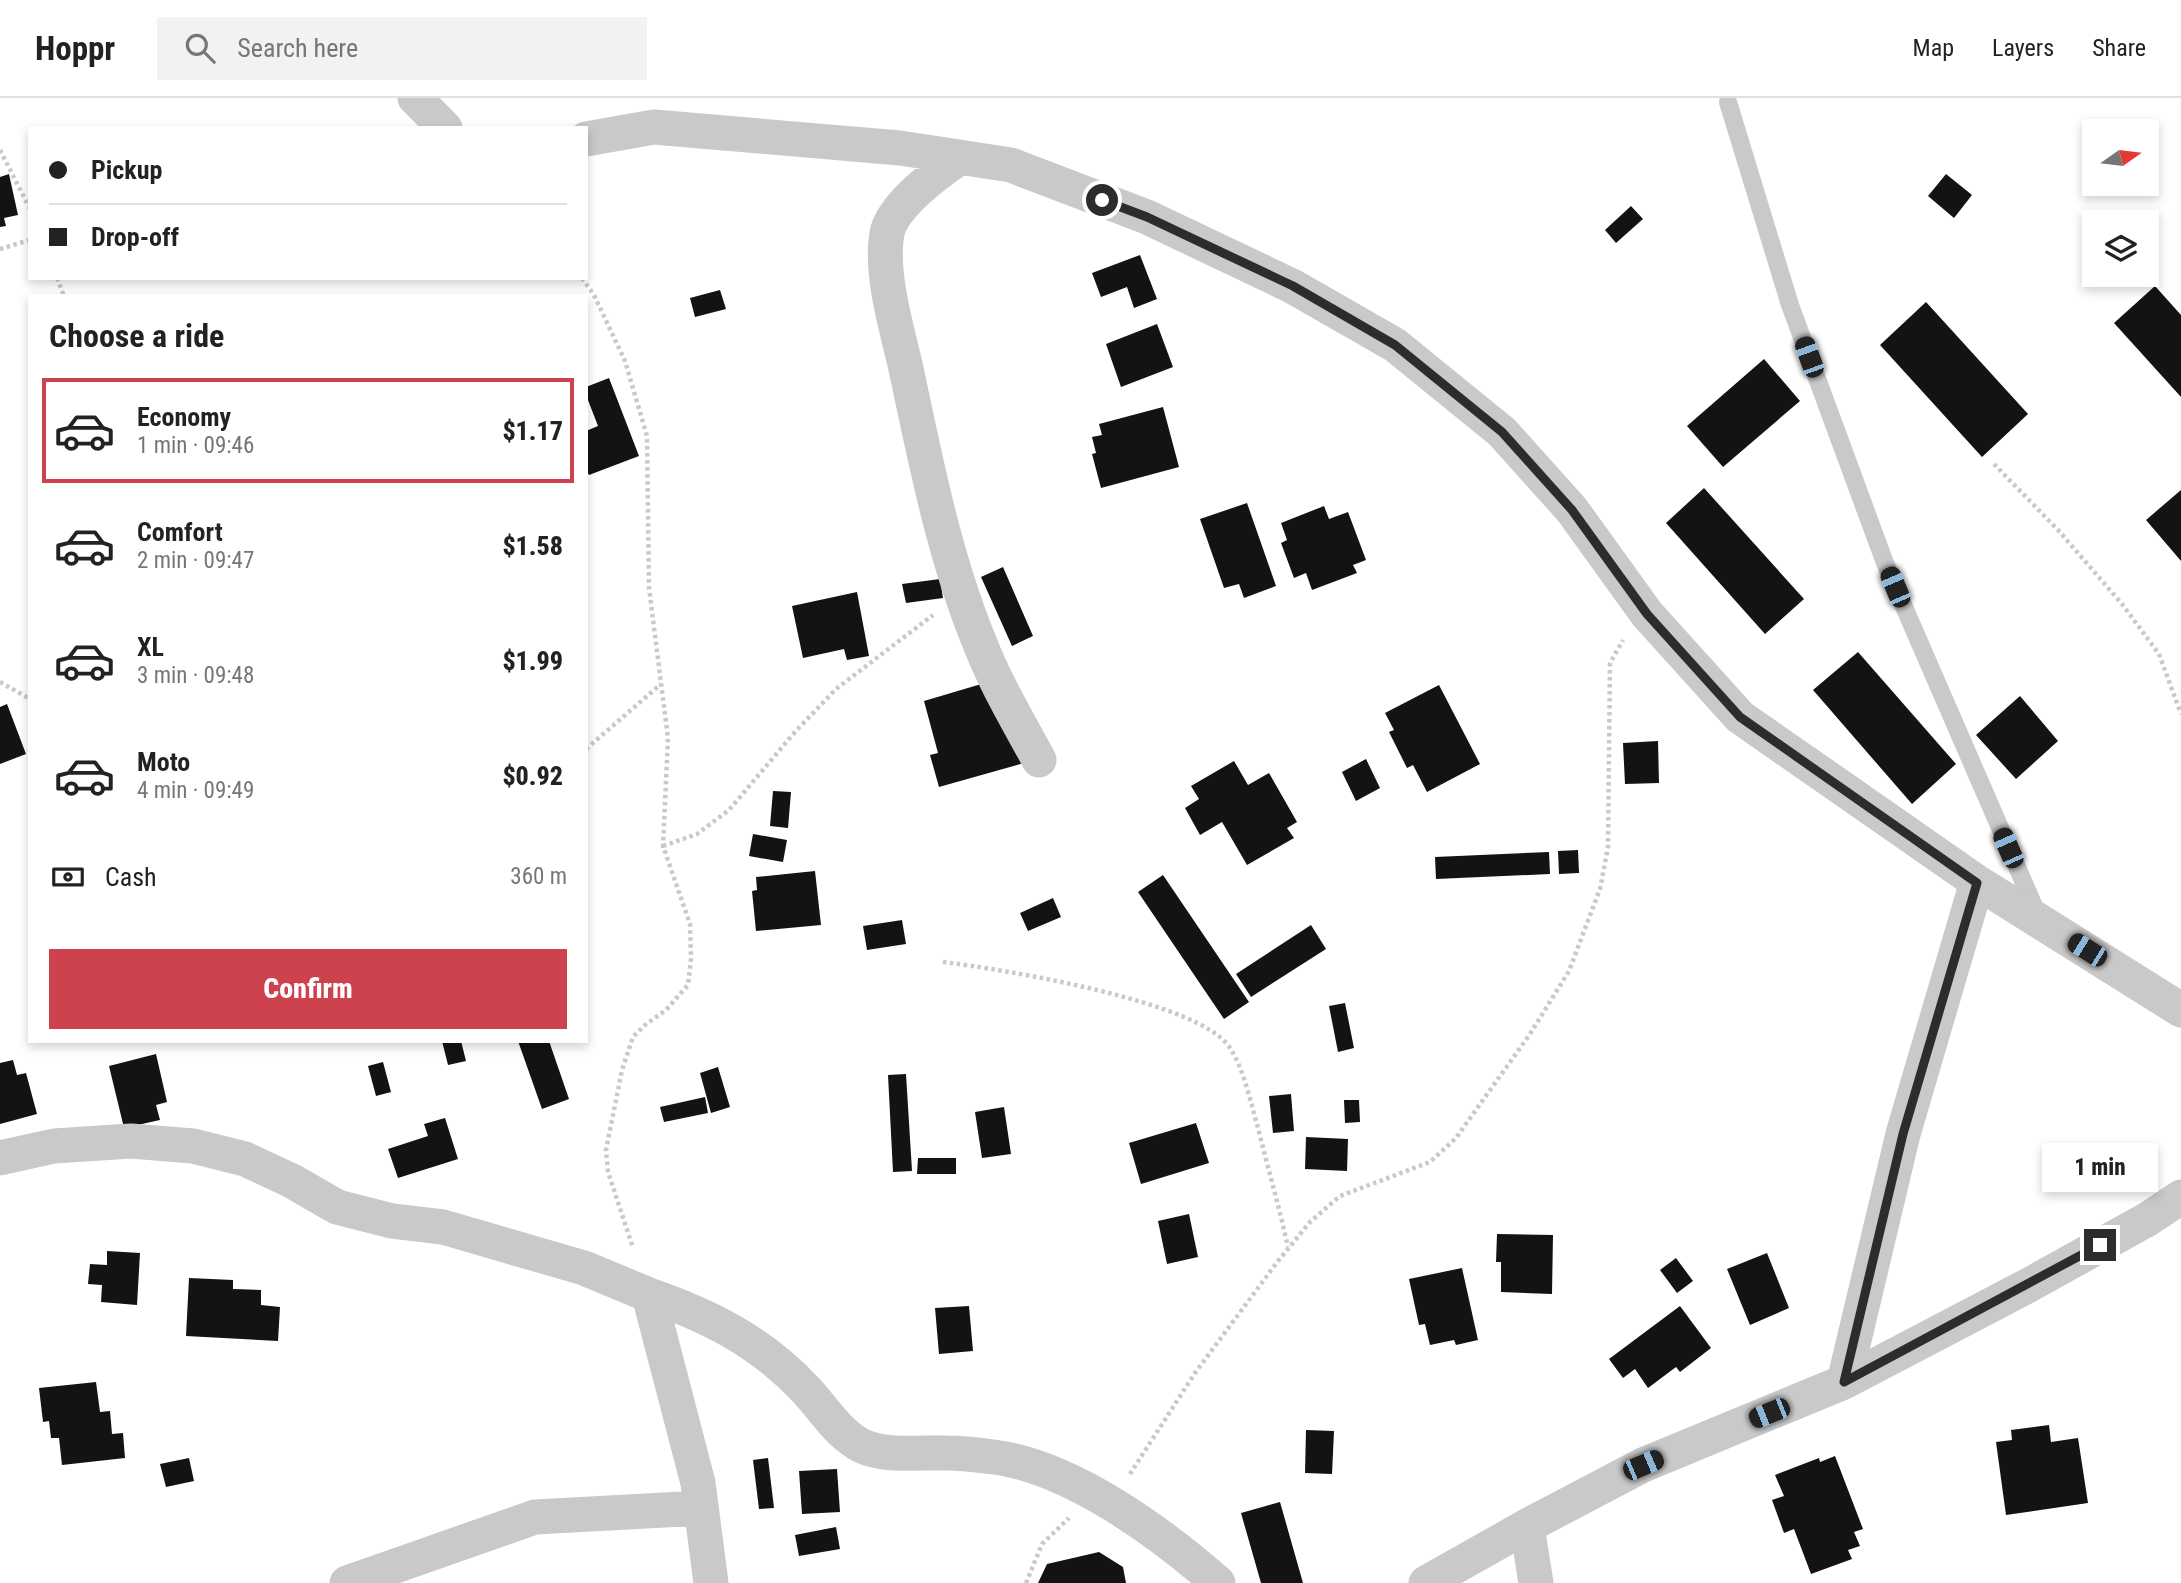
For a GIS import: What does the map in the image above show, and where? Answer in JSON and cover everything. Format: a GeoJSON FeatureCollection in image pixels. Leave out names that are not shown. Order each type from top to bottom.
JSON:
{"type":"FeatureCollection","features":[{"type":"Feature","properties":{"kind":"street"},"geometry":{"type":"LineString","coordinates":[[415,98],[443,126]]}},
{"type":"Feature","properties":{"kind":"street"},"geometry":{"type":"LineString","coordinates":[[588,139],[654,127],[900,148],[1011,165],[1147,217],[1293,286],[1395,345],[1502,432],[1572,510],[1647,614],[1740,717],[1977,883],[2181,1010]]}},
{"type":"Feature","properties":{"kind":"street"},"geometry":{"type":"LineString","coordinates":[[960,158],[923,184],[905,204],[888,230],[886,252],[890,296],[932,488],[961,592],[978,641],[1039,760]]}},
{"type":"Feature","properties":{"kind":"street"},"geometry":{"type":"LineString","coordinates":[[1844,1382],[1903,1134],[1977,883]]}},
{"type":"Feature","properties":{"kind":"street"},"geometry":{"type":"LineString","coordinates":[[0,1158],[67,1145],[131,1141],[193,1146],[245,1159],[292,1181],[337,1208],[392,1221],[443,1227],[584,1268],[716,1321],[747,1339],[806,1390],[837,1428],[861,1445],[877,1451],[950,1453],[1025,1463],[1064,1477],[1153,1531],[1218,1583]]}},
{"type":"Feature","properties":{"kind":"street"},"geometry":{"type":"LineString","coordinates":[[1426,1583],[1643,1465],[1844,1382],[2041,1278],[2148,1219],[2181,1197]]}},
{"type":"Feature","properties":{"kind":"street"},"geometry":{"type":"LineString","coordinates":[[649,1295],[698,1483],[711,1583]]}},
{"type":"Feature","properties":{"kind":"street"},"geometry":{"type":"LineString","coordinates":[[347,1583],[535,1517],[701,1508]]}},
{"type":"Feature","properties":{"kind":"street"},"geometry":{"type":"LineString","coordinates":[[1527,1526],[1535,1583]]}},
{"type":"Feature","properties":{"kind":"lane"},"geometry":{"type":"LineString","coordinates":[[1728,102],[1790,305],[1876,538],[1965,752],[2040,920]]}},
{"type":"Feature","properties":{"kind":"path"},"geometry":{"type":"LineString","coordinates":[[0,150],[28,205]]}},
{"type":"Feature","properties":{"kind":"path"},"geometry":{"type":"LineString","coordinates":[[0,249],[28,241]]}},
{"type":"Feature","properties":{"kind":"path"},"geometry":{"type":"LineString","coordinates":[[583,280],[594,295],[625,361],[647,436],[649,588],[668,738],[663,846],[690,924],[691,959],[688,985],[666,1010],[633,1037],[622,1070],[606,1150],[608,1172],[649,1295]]}},
{"type":"Feature","properties":{"kind":"path"},"geometry":{"type":"LineString","coordinates":[[1994,464],[2058,530],[2122,604],[2159,654],[2181,714]]}},
{"type":"Feature","properties":{"kind":"path"},"geometry":{"type":"LineString","coordinates":[[663,846],[697,834],[729,810],[795,732],[836,690],[961,592]]}},
{"type":"Feature","properties":{"kind":"path"},"geometry":{"type":"LineString","coordinates":[[1026,1583],[1042,1544],[1101,1500],[1310,1222],[1340,1196],[1430,1162],[1456,1138],[1530,1034],[1569,971],[1601,889],[1608,847],[1611,663],[1625,636],[1647,614]]}},
{"type":"Feature","properties":{"kind":"path"},"geometry":{"type":"LineString","coordinates":[[0,682],[28,698]]}},
{"type":"Feature","properties":{"kind":"path"},"geometry":{"type":"LineString","coordinates":[[588,747],[662,683]]}},
{"type":"Feature","properties":{"kind":"path"},"geometry":{"type":"LineString","coordinates":[[943,962],[1055,979],[1173,1013],[1207,1027],[1230,1046],[1275,1190],[1289,1248]]}},
{"type":"Feature","properties":{"kind":"building"},"geometry":{"type":"Polygon","coordinates":[[[9,174],[18,215],[4,218],[6,226],[0,227],[0,177],[9,174]]]}},
{"type":"Feature","properties":{"kind":"building"},"geometry":{"type":"Polygon","coordinates":[[[1946,174],[1972,195],[1954,218],[1928,196],[1946,174]]]}},
{"type":"Feature","properties":{"kind":"building"},"geometry":{"type":"Polygon","coordinates":[[[1631,206],[1643,219],[1616,243],[1605,230],[1631,206]]]}},
{"type":"Feature","properties":{"kind":"building"},"geometry":{"type":"Polygon","coordinates":[[[1140,255],[1157,299],[1134,308],[1127,287],[1101,297],[1092,273],[1140,255]]]}},
{"type":"Feature","properties":{"kind":"building"},"geometry":{"type":"Polygon","coordinates":[[[2156,287],[2181,315],[2181,397],[2114,323],[2156,287]]]}},
{"type":"Feature","properties":{"kind":"building"},"geometry":{"type":"Polygon","coordinates":[[[720,290],[726,309],[695,317],[690,298],[720,290]]]}},
{"type":"Feature","properties":{"kind":"building"},"geometry":{"type":"Polygon","coordinates":[[[1926,302],[2028,414],[1982,457],[1880,345],[1926,302]]]}},
{"type":"Feature","properties":{"kind":"building"},"geometry":{"type":"Polygon","coordinates":[[[1157,324],[1173,367],[1121,387],[1106,344],[1157,324]]]}},
{"type":"Feature","properties":{"kind":"building"},"geometry":{"type":"Polygon","coordinates":[[[1764,359],[1800,401],[1723,467],[1687,426],[1764,359]]]}},
{"type":"Feature","properties":{"kind":"building"},"geometry":{"type":"Polygon","coordinates":[[[609,378],[639,456],[589,475],[588,430],[598,426],[588,400],[588,386],[609,378]]]}},
{"type":"Feature","properties":{"kind":"building"},"geometry":{"type":"Polygon","coordinates":[[[1163,407],[1179,467],[1101,488],[1092,454],[1096,453],[1092,437],[1102,435],[1099,424],[1163,407]]]}},
{"type":"Feature","properties":{"kind":"building"},"geometry":{"type":"Polygon","coordinates":[[[1704,488],[1804,599],[1765,634],[1666,523],[1704,488]]]}},
{"type":"Feature","properties":{"kind":"building"},"geometry":{"type":"Polygon","coordinates":[[[2181,490],[2181,561],[2146,520],[2181,490]]]}},
{"type":"Feature","properties":{"kind":"building"},"geometry":{"type":"Polygon","coordinates":[[[1247,503],[1276,586],[1244,598],[1239,584],[1224,588],[1200,519],[1247,503]]]}},
{"type":"Feature","properties":{"kind":"building"},"geometry":{"type":"Polygon","coordinates":[[[1324,506],[1329,519],[1348,512],[1366,560],[1353,565],[1357,573],[1312,590],[1306,573],[1294,578],[1281,543],[1287,540],[1281,523],[1324,506]]]}},
{"type":"Feature","properties":{"kind":"building"},"geometry":{"type":"Polygon","coordinates":[[[1003,567],[1033,636],[1012,646],[981,577],[1003,567]]]}},
{"type":"Feature","properties":{"kind":"building"},"geometry":{"type":"Polygon","coordinates":[[[940,579],[943,598],[906,603],[902,584],[940,579]]]}},
{"type":"Feature","properties":{"kind":"building"},"geometry":{"type":"Polygon","coordinates":[[[857,592],[869,656],[847,660],[844,649],[803,658],[792,606],[857,592]]]}},
{"type":"Feature","properties":{"kind":"building"},"geometry":{"type":"Polygon","coordinates":[[[1858,652],[1956,764],[1912,804],[1813,690],[1858,652]]]}},
{"type":"Feature","properties":{"kind":"building"},"geometry":{"type":"Polygon","coordinates":[[[988,682],[1024,763],[939,787],[930,755],[938,753],[924,701],[988,682]]]}},
{"type":"Feature","properties":{"kind":"building"},"geometry":{"type":"Polygon","coordinates":[[[1439,685],[1480,764],[1427,792],[1413,765],[1407,768],[1389,732],[1394,730],[1385,713],[1439,685]]]}},
{"type":"Feature","properties":{"kind":"building"},"geometry":{"type":"Polygon","coordinates":[[[2020,696],[2058,741],[2016,779],[1976,735],[2020,696]]]}},
{"type":"Feature","properties":{"kind":"building"},"geometry":{"type":"Polygon","coordinates":[[[7,704],[26,754],[0,764],[0,707],[7,704]]]}},
{"type":"Feature","properties":{"kind":"building"},"geometry":{"type":"Polygon","coordinates":[[[1658,741],[1659,783],[1625,784],[1623,743],[1658,741]]]}},
{"type":"Feature","properties":{"kind":"building"},"geometry":{"type":"Polygon","coordinates":[[[1366,759],[1380,788],[1356,801],[1342,772],[1366,759]]]}},
{"type":"Feature","properties":{"kind":"building"},"geometry":{"type":"Polygon","coordinates":[[[1234,761],[1248,785],[1269,773],[1297,822],[1287,828],[1294,838],[1247,865],[1222,822],[1200,835],[1185,808],[1199,799],[1191,786],[1234,761]]]}},
{"type":"Feature","properties":{"kind":"building"},"geometry":{"type":"Polygon","coordinates":[[[773,791],[791,792],[788,828],[770,826],[773,791]]]}},
{"type":"Feature","properties":{"kind":"building"},"geometry":{"type":"Polygon","coordinates":[[[753,834],[787,840],[783,862],[749,856],[753,834]]]}},
{"type":"Feature","properties":{"kind":"building"},"geometry":{"type":"Polygon","coordinates":[[[1578,850],[1579,873],[1559,874],[1558,851],[1578,850]]]}},
{"type":"Feature","properties":{"kind":"building"},"geometry":{"type":"Polygon","coordinates":[[[1549,852],[1550,874],[1436,879],[1435,857],[1549,852]]]}},
{"type":"Feature","properties":{"kind":"building"},"geometry":{"type":"Polygon","coordinates":[[[815,871],[821,925],[756,931],[752,891],[757,890],[756,877],[815,871]]]}},
{"type":"Feature","properties":{"kind":"building"},"geometry":{"type":"Polygon","coordinates":[[[1163,875],[1249,1002],[1224,1019],[1138,892],[1163,875]]]}},
{"type":"Feature","properties":{"kind":"building"},"geometry":{"type":"Polygon","coordinates":[[[1053,898],[1061,917],[1028,931],[1020,913],[1053,898]]]}},
{"type":"Feature","properties":{"kind":"building"},"geometry":{"type":"Polygon","coordinates":[[[902,920],[906,944],[867,950],[863,926],[902,920]]]}},
{"type":"Feature","properties":{"kind":"building"},"geometry":{"type":"Polygon","coordinates":[[[1311,925],[1326,949],[1251,997],[1236,974],[1311,925]]]}},
{"type":"Feature","properties":{"kind":"building"},"geometry":{"type":"Polygon","coordinates":[[[1345,1003],[1354,1048],[1338,1052],[1329,1006],[1345,1003]]]}},
{"type":"Feature","properties":{"kind":"building"},"geometry":{"type":"Polygon","coordinates":[[[442,1043],[462,1043],[466,1061],[448,1065],[442,1043]]]}},
{"type":"Feature","properties":{"kind":"building"},"geometry":{"type":"Polygon","coordinates":[[[519,1043],[550,1043],[569,1099],[542,1109],[519,1043]]]}},
{"type":"Feature","properties":{"kind":"building"},"geometry":{"type":"Polygon","coordinates":[[[156,1054],[167,1102],[156,1105],[160,1120],[124,1128],[109,1066],[156,1054]]]}},
{"type":"Feature","properties":{"kind":"building"},"geometry":{"type":"Polygon","coordinates":[[[13,1060],[17,1075],[26,1073],[37,1114],[0,1124],[0,1063],[13,1060]]]}},
{"type":"Feature","properties":{"kind":"building"},"geometry":{"type":"Polygon","coordinates":[[[383,1062],[391,1092],[376,1096],[368,1066],[383,1062]]]}},
{"type":"Feature","properties":{"kind":"building"},"geometry":{"type":"Polygon","coordinates":[[[718,1067],[730,1107],[711,1113],[700,1073],[718,1067]]]}},
{"type":"Feature","properties":{"kind":"building"},"geometry":{"type":"Polygon","coordinates":[[[906,1074],[912,1171],[893,1172],[888,1075],[906,1074]]]}},
{"type":"Feature","properties":{"kind":"building"},"geometry":{"type":"Polygon","coordinates":[[[1291,1094],[1294,1131],[1273,1133],[1269,1096],[1291,1094]]]}},
{"type":"Feature","properties":{"kind":"building"},"geometry":{"type":"Polygon","coordinates":[[[705,1097],[708,1113],[664,1122],[660,1107],[705,1097]]]}},
{"type":"Feature","properties":{"kind":"building"},"geometry":{"type":"Polygon","coordinates":[[[1344,1100],[1359,1100],[1360,1122],[1345,1123],[1344,1100]]]}},
{"type":"Feature","properties":{"kind":"building"},"geometry":{"type":"Polygon","coordinates":[[[1004,1107],[1011,1154],[982,1158],[975,1112],[1004,1107]]]}},
{"type":"Feature","properties":{"kind":"building"},"geometry":{"type":"Polygon","coordinates":[[[445,1118],[458,1159],[398,1178],[388,1149],[428,1136],[424,1124],[445,1118]]]}},
{"type":"Feature","properties":{"kind":"building"},"geometry":{"type":"Polygon","coordinates":[[[1196,1123],[1209,1163],[1141,1184],[1129,1143],[1196,1123]]]}},
{"type":"Feature","properties":{"kind":"building"},"geometry":{"type":"Polygon","coordinates":[[[1306,1137],[1348,1139],[1347,1171],[1305,1169],[1306,1137]]]}},
{"type":"Feature","properties":{"kind":"building"},"geometry":{"type":"Polygon","coordinates":[[[918,1158],[956,1158],[956,1174],[917,1174],[918,1158]]]}},
{"type":"Feature","properties":{"kind":"building"},"geometry":{"type":"Polygon","coordinates":[[[1189,1214],[1198,1257],[1167,1264],[1158,1221],[1189,1214]]]}},
{"type":"Feature","properties":{"kind":"building"},"geometry":{"type":"Polygon","coordinates":[[[1497,1234],[1553,1235],[1552,1294],[1501,1292],[1501,1262],[1496,1262],[1497,1234]]]}},
{"type":"Feature","properties":{"kind":"building"},"geometry":{"type":"Polygon","coordinates":[[[107,1251],[140,1253],[137,1305],[101,1302],[102,1285],[88,1284],[90,1264],[107,1265],[107,1251]]]}},
{"type":"Feature","properties":{"kind":"building"},"geometry":{"type":"Polygon","coordinates":[[[1767,1253],[1789,1308],[1750,1325],[1727,1269],[1767,1253]]]}},
{"type":"Feature","properties":{"kind":"building"},"geometry":{"type":"Polygon","coordinates":[[[1676,1258],[1693,1281],[1677,1293],[1660,1270],[1676,1258]]]}},
{"type":"Feature","properties":{"kind":"building"},"geometry":{"type":"Polygon","coordinates":[[[1462,1268],[1478,1340],[1456,1345],[1454,1340],[1430,1345],[1425,1324],[1419,1325],[1409,1279],[1462,1268]]]}},
{"type":"Feature","properties":{"kind":"building"},"geometry":{"type":"Polygon","coordinates":[[[189,1278],[233,1280],[233,1289],[261,1290],[261,1305],[280,1307],[278,1341],[186,1336],[189,1278]]]}},
{"type":"Feature","properties":{"kind":"building"},"geometry":{"type":"Polygon","coordinates":[[[969,1306],[973,1351],[939,1354],[935,1308],[969,1306]]]}},
{"type":"Feature","properties":{"kind":"building"},"geometry":{"type":"Polygon","coordinates":[[[1680,1306],[1711,1348],[1680,1372],[1676,1367],[1648,1388],[1635,1369],[1623,1378],[1609,1359],[1680,1306]]]}},
{"type":"Feature","properties":{"kind":"building"},"geometry":{"type":"Polygon","coordinates":[[[96,1382],[100,1412],[110,1411],[112,1434],[123,1433],[125,1458],[62,1465],[59,1438],[51,1438],[49,1421],[43,1422],[39,1388],[96,1382]]]}},
{"type":"Feature","properties":{"kind":"building"},"geometry":{"type":"Polygon","coordinates":[[[2049,1425],[2051,1442],[2078,1438],[2088,1503],[2006,1515],[1996,1442],[2012,1440],[2011,1430],[2049,1425]]]}},
{"type":"Feature","properties":{"kind":"building"},"geometry":{"type":"Polygon","coordinates":[[[1306,1430],[1334,1431],[1332,1474],[1305,1473],[1306,1430]]]}},
{"type":"Feature","properties":{"kind":"building"},"geometry":{"type":"Polygon","coordinates":[[[1835,1456],[1863,1529],[1854,1532],[1860,1546],[1848,1550],[1852,1559],[1811,1574],[1794,1529],[1784,1533],[1772,1500],[1784,1496],[1775,1475],[1819,1458],[1820,1462],[1835,1456]]]}},
{"type":"Feature","properties":{"kind":"building"},"geometry":{"type":"Polygon","coordinates":[[[189,1458],[194,1481],[166,1487],[160,1464],[189,1458]]]}},
{"type":"Feature","properties":{"kind":"building"},"geometry":{"type":"Polygon","coordinates":[[[768,1458],[774,1508],[759,1509],[753,1460],[768,1458]]]}},
{"type":"Feature","properties":{"kind":"building"},"geometry":{"type":"Polygon","coordinates":[[[837,1469],[840,1512],[802,1514],[799,1471],[837,1469]]]}},
{"type":"Feature","properties":{"kind":"building"},"geometry":{"type":"Polygon","coordinates":[[[1280,1502],[1303,1583],[1261,1583],[1241,1513],[1280,1502]]]}},
{"type":"Feature","properties":{"kind":"building"},"geometry":{"type":"Polygon","coordinates":[[[836,1527],[840,1549],[799,1556],[795,1535],[836,1527]]]}},
{"type":"Feature","properties":{"kind":"building"},"geometry":{"type":"Polygon","coordinates":[[[1099,1552],[1123,1567],[1126,1583],[1038,1583],[1047,1564],[1099,1552]]]}},
{"type":"Feature","properties":{"kind":"route"},"geometry":{"type":"LineString","coordinates":[[1102,200],[1147,217],[1293,286],[1395,345],[1502,432],[1572,510],[1647,614],[1740,717],[1977,883],[1903,1134],[1844,1382],[2100,1245]]}}]}
